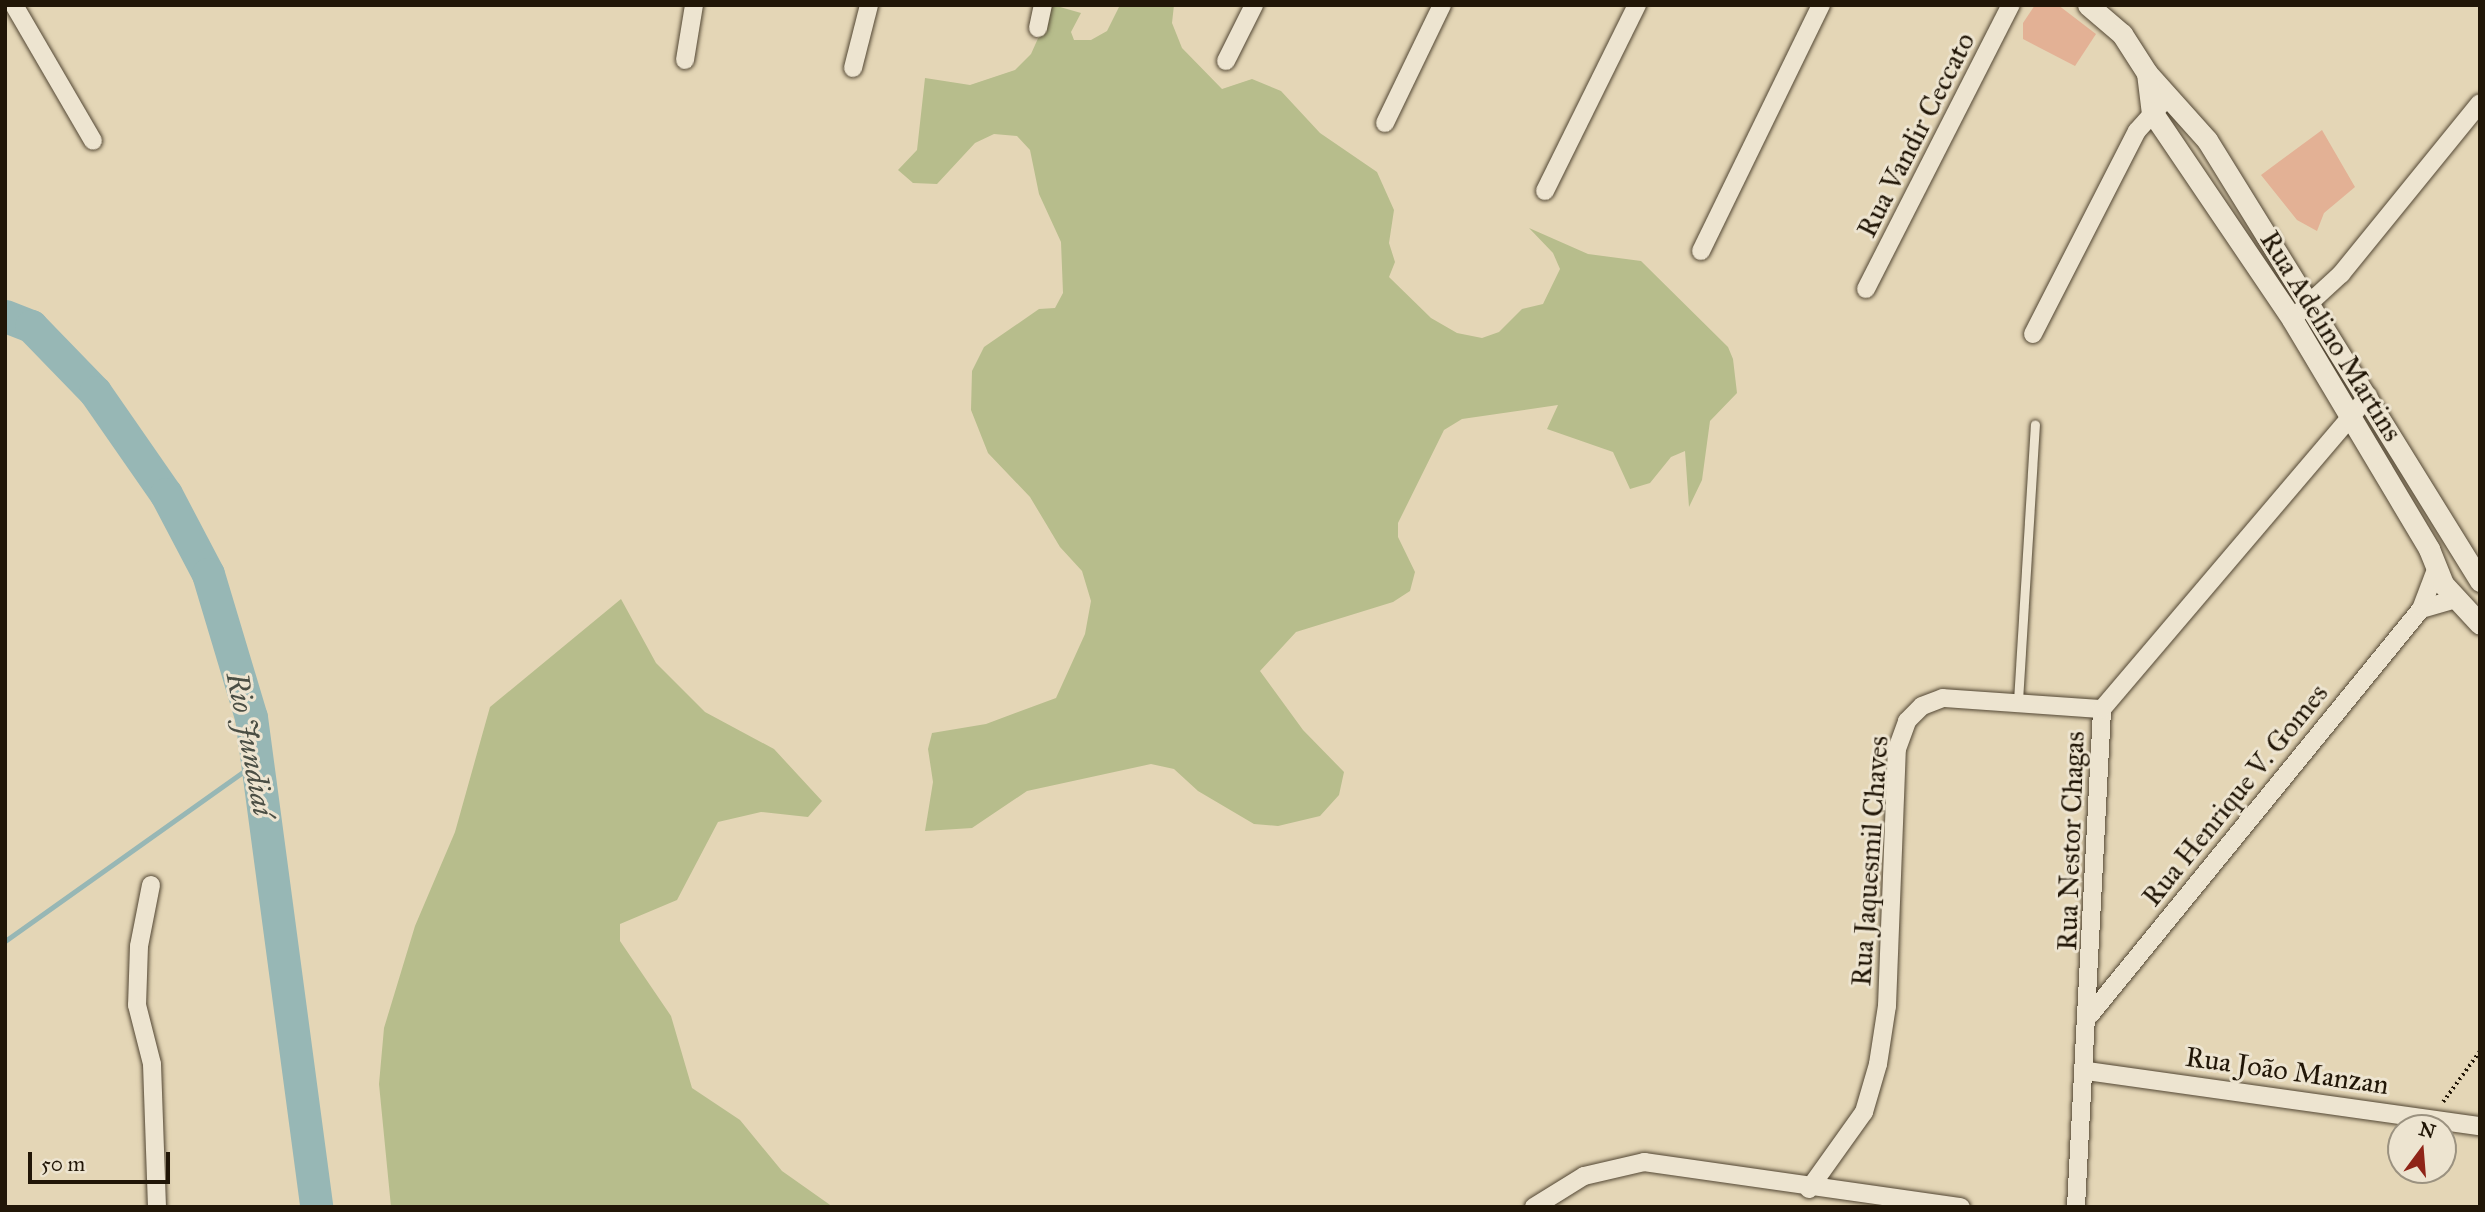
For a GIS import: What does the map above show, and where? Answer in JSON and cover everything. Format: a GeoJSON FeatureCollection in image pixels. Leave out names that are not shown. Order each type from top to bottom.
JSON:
{"type":"FeatureCollection","features":[{"type":"Feature","properties":{"kind":"street"},"geometry":{"type":"LineString","coordinates":[[14,5],[93,141]]}},
{"type":"Feature","properties":{"kind":"street"},"geometry":{"type":"LineString","coordinates":[[685,60],[694,5]]}},
{"type":"Feature","properties":{"kind":"street"},"geometry":{"type":"LineString","coordinates":[[853,68],[869,5]]}},
{"type":"Feature","properties":{"kind":"street"},"geometry":{"type":"LineString","coordinates":[[1038,28],[1043,5]]}},
{"type":"Feature","properties":{"kind":"street"},"geometry":{"type":"LineString","coordinates":[[1226,61],[1254,5]]}},
{"type":"Feature","properties":{"kind":"street"},"geometry":{"type":"LineString","coordinates":[[1385,123],[1442,5]]}},
{"type":"Feature","properties":{"kind":"street"},"geometry":{"type":"LineString","coordinates":[[1545,191],[1637,5]]}},
{"type":"Feature","properties":{"kind":"street"},"geometry":{"type":"LineString","coordinates":[[1701,251],[1821,5]]}},
{"type":"Feature","properties":{"kind":"street","name":"Rua Vandir Ceccato"},"geometry":{"type":"LineString","coordinates":[[1866,289],[2011,5]]}},
{"type":"Feature","properties":{"kind":"street","name":"Rua Adelino Martins"},"geometry":{"type":"LineString","coordinates":[[2088,5],[2122,34],[2147,73],[2171,96],[2207,140],[2368,396],[2480,584]]}},
{"type":"Feature","properties":{"kind":"street","name":"Rua Adelino Martins"},"geometry":{"type":"LineString","coordinates":[[2147,73],[2152,112],[2291,319],[2456,599],[2480,624]]}},
{"type":"Feature","properties":{"kind":"street"},"geometry":{"type":"LineString","coordinates":[[2033,334],[2137,131],[2152,112],[2171,96]]}},
{"type":"Feature","properties":{"kind":"street"},"geometry":{"type":"LineString","coordinates":[[2291,319],[2312,305],[2480,103]]}},
{"type":"Feature","properties":{"kind":"street","name":"Rua Nestor Chagas"},"geometry":{"type":"LineString","coordinates":[[2076,1207],[2090,1015],[2102,709],[2368,396]]}},
{"type":"Feature","properties":{"kind":"street"},"geometry":{"type":"LineString","coordinates":[[2437,567],[2446,556],[2463,554]]}},
{"type":"Feature","properties":{"kind":"street","name":"Rua Henrique V. Gomes"},"geometry":{"type":"LineString","coordinates":[[2090,1015],[2421,609],[2437,567]]}},
{"type":"Feature","properties":{"kind":"street"},"geometry":{"type":"LineString","coordinates":[[2421,609],[2456,599],[2480,584]]}},
{"type":"Feature","properties":{"kind":"street","name":"Rua Jaquesmil Chaves"},"geometry":{"type":"LineString","coordinates":[[1809,1189],[1864,1112],[1878,1064],[1887,1006],[1902,730],[1913,713],[1932,701],[2018,701],[2102,709]]}},
{"type":"Feature","properties":{"kind":"street"},"geometry":{"type":"LineString","coordinates":[[151,885],[139,946],[137,1004],[152,1064],[157,1207]]}},
{"type":"Feature","properties":{"kind":"street","name":"Rua João Manzan"},"geometry":{"type":"LineString","coordinates":[[2087,1071],[2402,1114]]}},
{"type":"Feature","properties":{"kind":"street","name":"Rua João Manzan"},"geometry":{"type":"LineString","coordinates":[[2457,1122],[2480,1126]]}},
{"type":"Feature","properties":{"kind":"street"},"geometry":{"type":"LineString","coordinates":[[1534,1207],[1584,1176],[1644,1162],[1809,1189],[1961,1207]]}},
{"type":"Feature","properties":{"kind":"lane"},"geometry":{"type":"LineString","coordinates":[[2018,701],[2035,425]]}},
{"type":"Feature","properties":{"kind":"path"},"geometry":{"type":"LineString","coordinates":[[2434,1114],[2480,1051]]}},
{"type":"Feature","properties":{"kind":"green space"},"geometry":{"type":"Polygon","coordinates":[[[1053,5],[1081,13],[1071,32],[1074,40],[1091,40],[1107,31],[1120,5],[1174,5],[1172,23],[1182,48],[1222,89],[1252,79],[1281,91],[1320,133],[1377,172],[1394,210],[1389,243],[1395,262],[1389,277],[1431,318],[1457,333],[1482,338],[1499,332],[1522,309],[1543,304],[1560,269],[1553,253],[1529,228],[1588,254],[1641,261],[1728,347],[1733,359],[1737,393],[1710,421],[1702,480],[1689,507],[1685,451],[1671,457],[1650,483],[1630,489],[1613,452],[1547,429],[1558,405],[1462,419],[1444,430],[1398,523],[1398,537],[1415,572],[1410,591],[1393,602],[1296,632],[1260,671],[1303,730],[1344,772],[1339,795],[1320,816],[1278,826],[1254,824],[1198,791],[1174,769],[1151,764],[1027,791],[972,828],[925,831],[933,782],[928,749],[932,733],[986,724],[1056,698],[1085,634],[1091,601],[1082,571],[1060,547],[1030,497],[988,453],[971,410],[972,371],[984,347],[1039,309],[1055,308],[1063,293],[1061,242],[1039,194],[1030,150],[1017,136],[994,134],[975,143],[937,184],[913,183],[898,170],[917,150],[925,78],[970,85],[1015,70],[1031,54],[1053,5]]]}},
{"type":"Feature","properties":{"kind":"green space"},"geometry":{"type":"Polygon","coordinates":[[[621,599],[656,663],[705,712],[774,749],[822,801],[808,817],[761,812],[718,822],[677,900],[620,924],[620,941],[671,1016],[692,1088],[740,1120],[782,1171],[833,1207],[391,1207],[379,1084],[384,1028],[415,926],[455,832],[490,707],[621,599]]]}},
{"type":"Feature","properties":{"kind":"building"},"geometry":{"type":"Polygon","coordinates":[[[2035,5],[2058,5],[2096,34],[2075,66],[2023,39],[2023,23],[2035,5]]]}},
{"type":"Feature","properties":{"kind":"building"},"geometry":{"type":"Polygon","coordinates":[[[2322,130],[2355,187],[2324,213],[2317,231],[2297,220],[2261,175],[2322,130]]]}},
{"type":"Feature","properties":{"kind":"waterway","name":"Rio Jundiaí"},"geometry":{"type":"LineString","coordinates":[[5,316],[31,326],[95,392],[166,494],[208,574],[251,717],[316,1207]]}},
{"type":"Feature","properties":{"kind":"waterway"},"geometry":{"type":"LineString","coordinates":[[5,941],[258,761]]}}]}
